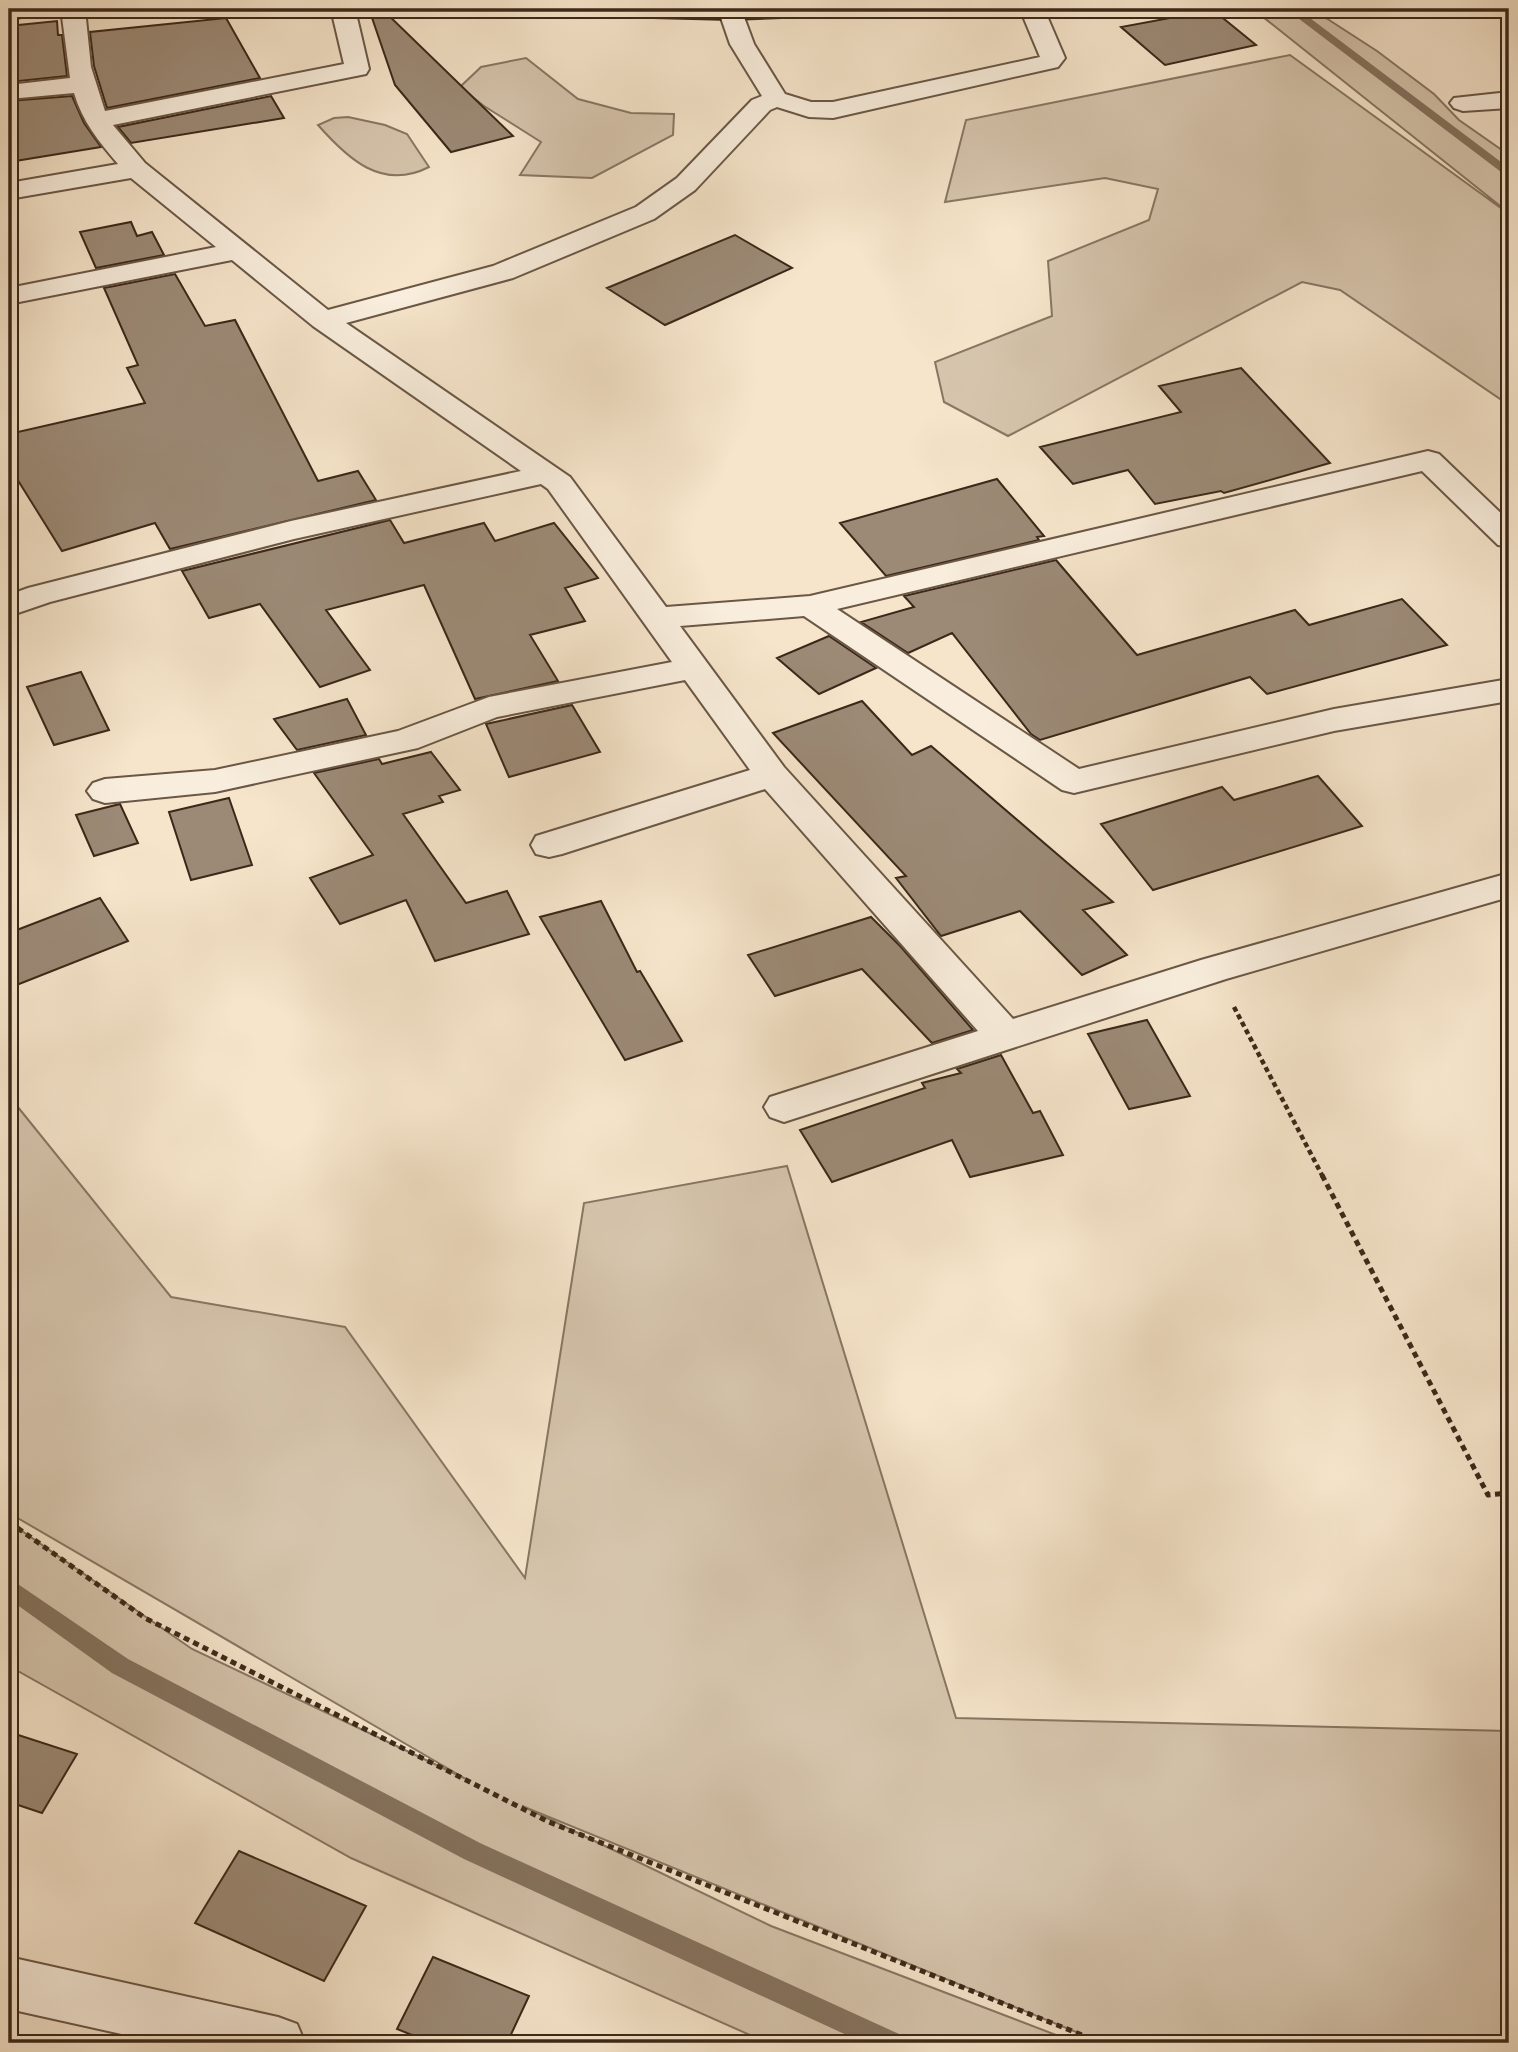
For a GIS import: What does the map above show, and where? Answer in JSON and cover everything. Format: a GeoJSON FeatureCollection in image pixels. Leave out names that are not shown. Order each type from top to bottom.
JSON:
{"type":"FeatureCollection","features":[{"type":"Feature","properties":{"kind":"street"},"geometry":{"type":"LineString","coordinates":[[9,12],[33,9]]}},
{"type":"Feature","properties":{"kind":"street"},"geometry":{"type":"LineString","coordinates":[[73,9],[84,84],[91,108],[106,134],[136,169],[323,320],[559,483],[772,775],[1005,1036]]}},
{"type":"Feature","properties":{"kind":"street"},"geometry":{"type":"LineString","coordinates":[[99,120],[358,69],[342,9]]}},
{"type":"Feature","properties":{"kind":"street"},"geometry":{"type":"LineString","coordinates":[[614,9],[731,12],[808,9]]}},
{"type":"Feature","properties":{"kind":"street"},"geometry":{"type":"LineString","coordinates":[[323,320],[503,272],[645,213],[686,184],[761,105],[776,99],[808,109],[833,110],[1049,62],[1053,58],[1032,9]]}},
{"type":"Feature","properties":{"kind":"street"},"geometry":{"type":"LineString","coordinates":[[731,12],[742,44],[776,99]]}},
{"type":"Feature","properties":{"kind":"street"},"geometry":{"type":"LineString","coordinates":[[9,92],[84,84]]}},
{"type":"Feature","properties":{"kind":"street"},"geometry":{"type":"LineString","coordinates":[[1463,103],[1509,100]]}},
{"type":"Feature","properties":{"kind":"street"},"geometry":{"type":"LineString","coordinates":[[9,191],[136,169]]}},
{"type":"Feature","properties":{"kind":"street"},"geometry":{"type":"LineString","coordinates":[[9,296],[237,251]]}},
{"type":"Feature","properties":{"kind":"street"},"geometry":{"type":"LineString","coordinates":[[657,618],[810,606],[1428,460],[1509,538]]}},
{"type":"Feature","properties":{"kind":"street"},"geometry":{"type":"LineString","coordinates":[[9,606],[39,595],[292,530],[547,474]]}},
{"type":"Feature","properties":{"kind":"street"},"geometry":{"type":"LineString","coordinates":[[810,606],[1074,782],[1334,720],[1509,690]]}},
{"type":"Feature","properties":{"kind":"street"},"geometry":{"type":"LineString","coordinates":[[105,791],[228,778],[406,740],[489,708],[694,668]]}},
{"type":"Feature","properties":{"kind":"street"},"geometry":{"type":"LineString","coordinates":[[550,845],[772,775]]}},
{"type":"Feature","properties":{"kind":"street"},"geometry":{"type":"LineString","coordinates":[[784,1107],[1214,969],[1509,885]]}},
{"type":"Feature","properties":{"kind":"street"},"geometry":{"type":"LineString","coordinates":[[9,1983],[278,2043]]}},
{"type":"Feature","properties":{"kind":"path"},"geometry":{"type":"LineString","coordinates":[[1214,969],[1488,1495],[1509,1493]]}},
{"type":"Feature","properties":{"kind":"path"},"geometry":{"type":"LineString","coordinates":[[9,1522],[145,1618],[549,1822],[1102,2043]]}},
{"type":"Feature","properties":{"kind":"shaded area"},"geometry":{"type":"Polygon","coordinates":[[[1253,9],[1312,9],[1377,51],[1434,94],[1459,120],[1509,155],[1509,213],[1253,9]]]}},
{"type":"Feature","properties":{"kind":"shaded area"},"geometry":{"type":"Polygon","coordinates":[[[1290,55],[1509,214],[1509,405],[1340,290],[1302,282],[1008,436],[944,402],[935,362],[1052,316],[1048,261],[1149,220],[1158,189],[1105,178],[945,202],[966,120],[1290,55]]]}},
{"type":"Feature","properties":{"kind":"shaded area"},"geometry":{"type":"Polygon","coordinates":[[[526,58],[578,99],[631,113],[674,114],[673,135],[592,178],[520,175],[541,142],[484,106],[460,87],[481,67],[526,58]]]}},
{"type":"Feature","properties":{"kind":"shaded area"},"geometry":{"type":"Polygon","coordinates":[[[348,117],[385,125],[407,134],[429,167],[396,175],[367,168],[354,160],[318,125],[334,118],[348,117]]]}},
{"type":"Feature","properties":{"kind":"shaded area"},"geometry":{"type":"Polygon","coordinates":[[[9,1096],[171,1297],[345,1327],[525,1578],[584,1203],[787,1166],[956,1718],[1509,1731],[1509,2043],[1103,2043],[522,1806],[771,1926],[1077,2043],[768,2043],[351,1858],[9,1666],[9,1522],[192,1649],[466,1779],[9,1513],[9,1096]]]}},
{"type":"Feature","properties":{"kind":"building"},"geometry":{"type":"Polygon","coordinates":[[[369,9],[382,9],[513,136],[451,152],[395,85],[369,9]]]}},
{"type":"Feature","properties":{"kind":"building"},"geometry":{"type":"Polygon","coordinates":[[[1213,10],[1256,45],[1165,65],[1121,27],[1213,10]]]}},
{"type":"Feature","properties":{"kind":"building"},"geometry":{"type":"Polygon","coordinates":[[[226,18],[260,78],[107,108],[94,66],[90,32],[226,18]]]}},
{"type":"Feature","properties":{"kind":"building"},"geometry":{"type":"Polygon","coordinates":[[[57,21],[58,35],[62,35],[67,76],[9,82],[9,26],[57,21]]]}},
{"type":"Feature","properties":{"kind":"building"},"geometry":{"type":"Polygon","coordinates":[[[72,96],[84,123],[101,147],[9,162],[9,101],[72,96]]]}},
{"type":"Feature","properties":{"kind":"building"},"geometry":{"type":"Polygon","coordinates":[[[271,96],[284,118],[131,143],[118,127],[271,96]]]}},
{"type":"Feature","properties":{"kind":"building"},"geometry":{"type":"Polygon","coordinates":[[[131,222],[137,236],[152,232],[164,255],[96,268],[80,232],[131,222]]]}},
{"type":"Feature","properties":{"kind":"building"},"geometry":{"type":"Polygon","coordinates":[[[735,235],[792,268],[665,325],[607,288],[735,235]]]}},
{"type":"Feature","properties":{"kind":"building"},"geometry":{"type":"Polygon","coordinates":[[[175,274],[205,326],[235,320],[318,481],[358,471],[376,500],[170,549],[155,523],[62,551],[9,466],[9,434],[145,403],[127,368],[138,365],[104,288],[175,274]]]}},
{"type":"Feature","properties":{"kind":"building"},"geometry":{"type":"Polygon","coordinates":[[[1241,368],[1330,463],[1224,493],[1221,491],[1155,504],[1128,470],[1073,484],[1040,447],[1181,412],[1159,386],[1241,368]]]}},
{"type":"Feature","properties":{"kind":"building"},"geometry":{"type":"Polygon","coordinates":[[[997,479],[1044,536],[1037,537],[1039,540],[886,576],[840,523],[997,479]]]}},
{"type":"Feature","properties":{"kind":"building"},"geometry":{"type":"Polygon","coordinates":[[[390,520],[404,543],[484,523],[495,541],[554,523],[598,578],[565,588],[585,621],[530,635],[558,681],[475,699],[424,585],[326,610],[370,670],[320,687],[260,604],[209,618],[182,571],[390,520]]]}},
{"type":"Feature","properties":{"kind":"building"},"geometry":{"type":"Polygon","coordinates":[[[1056,560],[1137,655],[1295,610],[1309,625],[1402,599],[1447,645],[1267,694],[1250,677],[1040,740],[1031,734],[952,633],[908,653],[861,622],[914,607],[904,596],[1056,560]]]}},
{"type":"Feature","properties":{"kind":"building"},"geometry":{"type":"Polygon","coordinates":[[[829,636],[876,668],[819,694],[777,658],[829,636]]]}},
{"type":"Feature","properties":{"kind":"building"},"geometry":{"type":"Polygon","coordinates":[[[81,672],[109,730],[54,745],[27,687],[81,672]]]}},
{"type":"Feature","properties":{"kind":"building"},"geometry":{"type":"Polygon","coordinates":[[[347,699],[366,735],[297,750],[274,719],[347,699]]]}},
{"type":"Feature","properties":{"kind":"building"},"geometry":{"type":"Polygon","coordinates":[[[862,701],[912,755],[931,746],[1113,902],[1083,910],[1127,955],[1082,975],[1020,911],[941,936],[896,878],[906,876],[773,733],[862,701]]]}},
{"type":"Feature","properties":{"kind":"building"},"geometry":{"type":"Polygon","coordinates":[[[572,705],[600,752],[509,777],[486,724],[572,705]]]}},
{"type":"Feature","properties":{"kind":"building"},"geometry":{"type":"Polygon","coordinates":[[[431,752],[460,790],[439,796],[443,802],[403,814],[466,903],[507,891],[529,934],[435,961],[406,900],[340,924],[310,878],[373,855],[314,773],[379,759],[382,764],[431,752]]]}},
{"type":"Feature","properties":{"kind":"building"},"geometry":{"type":"Polygon","coordinates":[[[1318,776],[1362,826],[1153,890],[1101,824],[1222,787],[1234,800],[1318,776]]]}},
{"type":"Feature","properties":{"kind":"building"},"geometry":{"type":"Polygon","coordinates":[[[229,798],[252,865],[191,880],[169,812],[229,798]]]}},
{"type":"Feature","properties":{"kind":"building"},"geometry":{"type":"Polygon","coordinates":[[[120,804],[138,843],[94,856],[76,815],[120,804]]]}},
{"type":"Feature","properties":{"kind":"building"},"geometry":{"type":"Polygon","coordinates":[[[100,898],[128,941],[9,988],[9,933],[100,898]]]}},
{"type":"Feature","properties":{"kind":"building"},"geometry":{"type":"Polygon","coordinates":[[[601,901],[637,972],[640,971],[682,1041],[625,1060],[540,917],[601,901]]]}},
{"type":"Feature","properties":{"kind":"building"},"geometry":{"type":"Polygon","coordinates":[[[871,917],[901,947],[973,1030],[932,1043],[862,969],[775,996],[748,955],[871,917]]]}},
{"type":"Feature","properties":{"kind":"building"},"geometry":{"type":"Polygon","coordinates":[[[1147,1020],[1190,1096],[1129,1109],[1088,1034],[1147,1020]]]}},
{"type":"Feature","properties":{"kind":"building"},"geometry":{"type":"Polygon","coordinates":[[[1001,1055],[1033,1113],[1040,1111],[1063,1155],[970,1177],[952,1140],[832,1182],[800,1130],[925,1088],[922,1083],[961,1073],[957,1069],[1001,1055]]]}},
{"type":"Feature","properties":{"kind":"building"},"geometry":{"type":"Polygon","coordinates":[[[9,1732],[77,1754],[42,1813],[9,1802],[9,1732]]]}},
{"type":"Feature","properties":{"kind":"building"},"geometry":{"type":"Polygon","coordinates":[[[239,1851],[366,1906],[324,1981],[195,1923],[239,1851]]]}},
{"type":"Feature","properties":{"kind":"building"},"geometry":{"type":"Polygon","coordinates":[[[433,1957],[529,1996],[507,2043],[432,2043],[397,2029],[433,1957]]]}},
{"type":"Feature","properties":{"kind":"waterway"},"geometry":{"type":"LineString","coordinates":[[1291,9],[1509,174]]}},
{"type":"Feature","properties":{"kind":"waterway"},"geometry":{"type":"LineString","coordinates":[[9,1587],[120,1666],[472,1851],[890,2043]]}}]}
